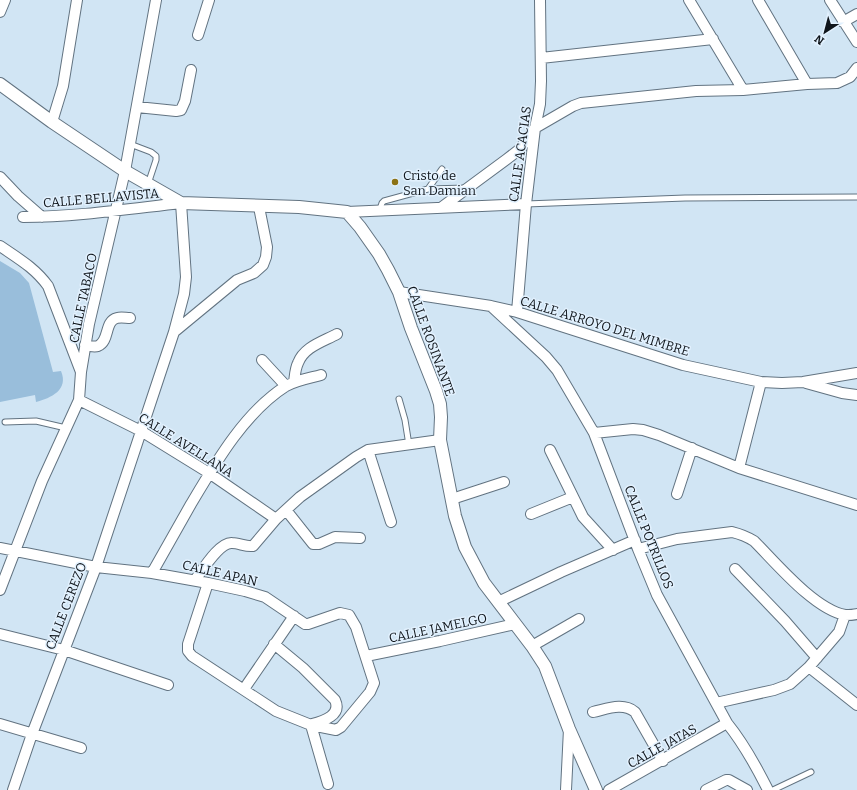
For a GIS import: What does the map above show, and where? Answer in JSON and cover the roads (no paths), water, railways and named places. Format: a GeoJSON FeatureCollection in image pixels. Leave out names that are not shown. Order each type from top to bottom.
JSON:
{"type":"FeatureCollection","features":[{"type":"Feature","properties":{"kind":"street"},"geometry":{"type":"LineString","coordinates":[[0,12],[5,0]]}},
{"type":"Feature","properties":{"kind":"street"},"geometry":{"type":"LineString","coordinates":[[52,122],[63,86],[77,0]]}},
{"type":"Feature","properties":{"kind":"street","name":"CALLE TABACO"},"geometry":{"type":"LineString","coordinates":[[0,590],[42,481],[79,400],[81,372],[89,324],[125,171],[156,0]]}},
{"type":"Feature","properties":{"kind":"street"},"geometry":{"type":"LineString","coordinates":[[198,35],[209,0]]}},
{"type":"Feature","properties":{"kind":"street","name":"CALLE ACACIAS"},"geometry":{"type":"LineString","coordinates":[[517,312],[526,204],[535,128],[540,104],[542,0]]}},
{"type":"Feature","properties":{"kind":"street"},"geometry":{"type":"LineString","coordinates":[[689,0],[743,90]]}},
{"type":"Feature","properties":{"kind":"street"},"geometry":{"type":"LineString","coordinates":[[758,0],[807,84]]}},
{"type":"Feature","properties":{"kind":"street"},"geometry":{"type":"LineString","coordinates":[[830,0],[857,42]]}},
{"type":"Feature","properties":{"kind":"street"},"geometry":{"type":"LineString","coordinates":[[843,22],[857,14]]}},
{"type":"Feature","properties":{"kind":"street"},"geometry":{"type":"LineString","coordinates":[[541,58],[713,39]]}},
{"type":"Feature","properties":{"kind":"street"},"geometry":{"type":"LineString","coordinates":[[442,207],[520,149],[535,128],[581,103],[696,91],[743,90],[837,82],[850,77],[857,68]]}},
{"type":"Feature","properties":{"kind":"street"},"geometry":{"type":"LineString","coordinates":[[137,107],[176,111],[181,110],[185,101],[191,70]]}},
{"type":"Feature","properties":{"kind":"street"},"geometry":{"type":"LineString","coordinates":[[0,84],[52,122],[125,171],[181,203],[259,207],[299,207],[347,212],[380,209],[526,204]]}},
{"type":"Feature","properties":{"kind":"street"},"geometry":{"type":"LineString","coordinates":[[0,177],[18,196],[42,217]]}},
{"type":"Feature","properties":{"kind":"street"},"geometry":{"type":"LineString","coordinates":[[174,332],[184,294],[186,277],[181,203]]}},
{"type":"Feature","properties":{"kind":"street","name":"CALLE BELLAVISTA"},"geometry":{"type":"LineString","coordinates":[[23,217],[42,217],[116,211],[181,203]]}},
{"type":"Feature","properties":{"kind":"street"},"geometry":{"type":"LineString","coordinates":[[174,332],[237,280],[254,272],[263,265],[267,247],[259,207]]}},
{"type":"Feature","properties":{"kind":"street","name":"CALLE ROSINANTE"},"geometry":{"type":"LineString","coordinates":[[347,212],[360,227],[379,254],[399,292],[411,328],[434,386],[440,404],[440,440],[459,531],[465,547],[484,583],[532,646],[544,666],[552,684],[569,729],[566,790]]}},
{"type":"Feature","properties":{"kind":"street"},"geometry":{"type":"LineString","coordinates":[[0,246],[32,268],[41,276],[48,286],[81,372]]}},
{"type":"Feature","properties":{"kind":"street","name":"CALLE ARROYO DEL MIMBRE"},"geometry":{"type":"LineString","coordinates":[[399,292],[491,306],[517,312],[683,365],[761,382],[803,382]]}},
{"type":"Feature","properties":{"kind":"street","name":"CALLE POTRILLOS"},"geometry":{"type":"LineString","coordinates":[[491,306],[550,361],[564,380],[594,433],[657,595],[727,723],[742,742],[755,763],[768,790]]}},
{"type":"Feature","properties":{"kind":"street"},"geometry":{"type":"LineString","coordinates":[[86,345],[97,347],[101,344],[112,320],[117,318],[130,318]]}},
{"type":"Feature","properties":{"kind":"street","name":"CALLE CEREZO"},"geometry":{"type":"LineString","coordinates":[[13,790],[32,734],[96,568],[174,332]]}},
{"type":"Feature","properties":{"kind":"street"},"geometry":{"type":"LineString","coordinates":[[290,384],[302,356],[310,348],[337,334]]}},
{"type":"Feature","properties":{"kind":"street"},"geometry":{"type":"LineString","coordinates":[[262,360],[290,384]]}},
{"type":"Feature","properties":{"kind":"street"},"geometry":{"type":"LineString","coordinates":[[803,382],[857,373]]}},
{"type":"Feature","properties":{"kind":"street"},"geometry":{"type":"LineString","coordinates":[[152,573],[209,473],[232,439],[259,409],[290,384],[321,375]]}},
{"type":"Feature","properties":{"kind":"street"},"geometry":{"type":"LineString","coordinates":[[739,468],[761,382]]}},
{"type":"Feature","properties":{"kind":"street"},"geometry":{"type":"LineString","coordinates":[[803,382],[842,393],[857,395]]}},
{"type":"Feature","properties":{"kind":"street","name":"CALLE AVELLANA"},"geometry":{"type":"LineString","coordinates":[[79,400],[141,431],[209,473],[276,519]]}},
{"type":"Feature","properties":{"kind":"street"},"geometry":{"type":"LineString","coordinates":[[594,433],[633,429],[643,430],[692,448],[739,468],[857,505]]}},
{"type":"Feature","properties":{"kind":"street"},"geometry":{"type":"LineString","coordinates":[[195,580],[212,557],[225,544],[232,543],[253,546],[276,519],[300,497],[368,450],[440,440]]}},
{"type":"Feature","properties":{"kind":"street"},"geometry":{"type":"LineString","coordinates":[[677,494],[692,448]]}},
{"type":"Feature","properties":{"kind":"street"},"geometry":{"type":"LineString","coordinates":[[368,450],[391,522]]}},
{"type":"Feature","properties":{"kind":"street"},"geometry":{"type":"LineString","coordinates":[[550,450],[583,517],[613,550]]}},
{"type":"Feature","properties":{"kind":"street"},"geometry":{"type":"LineString","coordinates":[[452,499],[504,482]]}},
{"type":"Feature","properties":{"kind":"street"},"geometry":{"type":"LineString","coordinates":[[531,514],[573,497]]}},
{"type":"Feature","properties":{"kind":"street"},"geometry":{"type":"LineString","coordinates":[[286,510],[312,543],[317,545],[335,537],[360,538]]}},
{"type":"Feature","properties":{"kind":"street","name":"CALLE JAMELGO"},"geometry":{"type":"LineString","coordinates":[[498,602],[561,572],[613,550],[636,544],[732,532],[745,536],[754,541],[812,598],[826,607],[845,615],[857,614]]}},
{"type":"Feature","properties":{"kind":"street","name":"CALLE APAN"},"geometry":{"type":"LineString","coordinates":[[0,548],[96,568],[152,573],[195,580],[245,591],[265,597],[305,624],[340,613],[349,615],[356,627],[374,683],[370,692],[340,728],[336,730],[311,725]]}},
{"type":"Feature","properties":{"kind":"street"},"geometry":{"type":"LineString","coordinates":[[735,569],[785,621],[817,658]]}},
{"type":"Feature","properties":{"kind":"street"},"geometry":{"type":"LineString","coordinates":[[208,583],[188,644],[188,651],[194,657],[276,711],[311,725],[329,719],[336,711],[337,705],[335,700],[303,668],[274,644]]}},
{"type":"Feature","properties":{"kind":"street"},"geometry":{"type":"LineString","coordinates":[[716,702],[774,690],[790,684],[809,667],[839,632],[845,615]]}},
{"type":"Feature","properties":{"kind":"street"},"geometry":{"type":"LineString","coordinates":[[244,689],[294,616]]}},
{"type":"Feature","properties":{"kind":"street"},"geometry":{"type":"LineString","coordinates":[[532,646],[579,619]]}},
{"type":"Feature","properties":{"kind":"street","name":"CALLE JAMELGO"},"geometry":{"type":"LineString","coordinates":[[366,656],[515,624]]}},
{"type":"Feature","properties":{"kind":"street"},"geometry":{"type":"LineString","coordinates":[[0,634],[64,650],[168,685]]}},
{"type":"Feature","properties":{"kind":"street"},"geometry":{"type":"LineString","coordinates":[[809,667],[857,705]]}},
{"type":"Feature","properties":{"kind":"street"},"geometry":{"type":"LineString","coordinates":[[593,712],[624,706],[630,708],[635,712],[663,761]]}},
{"type":"Feature","properties":{"kind":"street","name":"CALLE JATAS"},"geometry":{"type":"LineString","coordinates":[[609,790],[663,761],[727,723]]}},
{"type":"Feature","properties":{"kind":"street"},"geometry":{"type":"LineString","coordinates":[[0,724],[81,748]]}},
{"type":"Feature","properties":{"kind":"street"},"geometry":{"type":"LineString","coordinates":[[311,725],[328,784]]}},
{"type":"Feature","properties":{"kind":"street"},"geometry":{"type":"LineString","coordinates":[[569,729],[596,790]]}},
{"type":"Feature","properties":{"kind":"street"},"geometry":{"type":"LineString","coordinates":[[706,790],[726,780],[729,780],[747,790]]}},
{"type":"Feature","properties":{"kind":"lane"},"geometry":{"type":"LineString","coordinates":[[130,144],[152,152],[156,156],[148,184]]}},
{"type":"Feature","properties":{"kind":"lane"},"geometry":{"type":"LineString","coordinates":[[428,189],[442,170]]}},
{"type":"Feature","properties":{"kind":"lane"},"geometry":{"type":"LineString","coordinates":[[380,209],[384,201],[428,189],[469,187]]}},
{"type":"Feature","properties":{"kind":"lane"},"geometry":{"type":"LineString","coordinates":[[526,204],[685,198],[857,197]]}},
{"type":"Feature","properties":{"kind":"lane"},"geometry":{"type":"LineString","coordinates":[[399,399],[405,420],[409,445]]}},
{"type":"Feature","properties":{"kind":"lane"},"geometry":{"type":"LineString","coordinates":[[5,422],[36,421],[66,428]]}},
{"type":"Feature","properties":{"kind":"lane"},"geometry":{"type":"LineString","coordinates":[[773,790],[811,772]]}},
{"type":"Feature","properties":{"kind":"place","name":"Cristo de San Damian"},"geometry":{"type":"Point","coordinates":[395,182]}}]}
